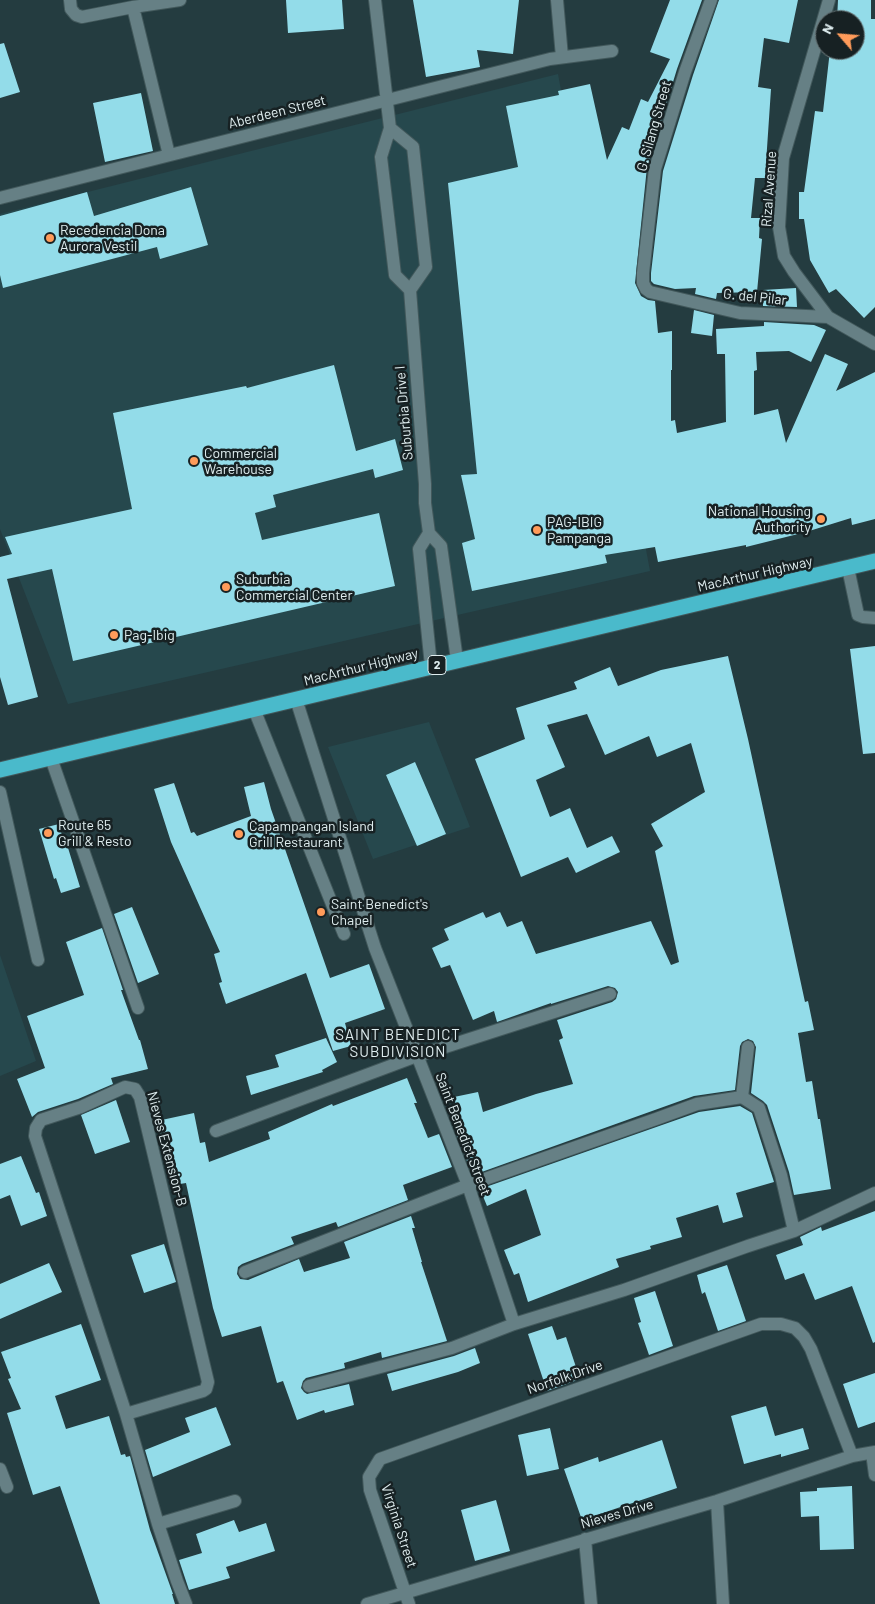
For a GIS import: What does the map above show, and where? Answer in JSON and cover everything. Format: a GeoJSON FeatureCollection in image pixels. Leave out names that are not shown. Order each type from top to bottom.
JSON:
{"type":"FeatureCollection","features":[{"type":"Feature","properties":{"kind":"highway","name":"MacArthur Highway"},"geometry":{"type":"LineString","coordinates":[[0,770],[431,666],[875,562]]}},
{"type":"Feature","properties":{"kind":"street"},"geometry":{"type":"LineString","coordinates":[[70,0],[71,9],[76,15],[82,17],[180,0]]}},
{"type":"Feature","properties":{"kind":"street"},"geometry":{"type":"LineString","coordinates":[[375,0],[390,128],[381,157],[395,275],[410,290],[426,267],[413,147],[390,128]]}},
{"type":"Feature","properties":{"kind":"street"},"geometry":{"type":"LineString","coordinates":[[557,0],[562,58]]}},
{"type":"Feature","properties":{"kind":"street","name":"G. Silang Street"},"geometry":{"type":"LineString","coordinates":[[679,298],[650,292],[646,289],[643,273],[655,169],[711,0]]}},
{"type":"Feature","properties":{"kind":"street","name":"Rizal Avenue"},"geometry":{"type":"LineString","coordinates":[[829,0],[783,158],[779,227],[784,256],[828,317],[875,344]]}},
{"type":"Feature","properties":{"kind":"street"},"geometry":{"type":"LineString","coordinates":[[133,7],[169,155]]}},
{"type":"Feature","properties":{"kind":"street","name":"Aberdeen Street"},"geometry":{"type":"LineString","coordinates":[[0,198],[386,100],[562,58],[612,51]]}},
{"type":"Feature","properties":{"kind":"street","name":"Suburbia Drive I"},"geometry":{"type":"LineString","coordinates":[[410,290],[425,503],[429,533],[441,546],[457,660]]}},
{"type":"Feature","properties":{"kind":"street","name":"G. del Pilar"},"geometry":{"type":"LineString","coordinates":[[679,298],[740,313],[828,317]]}},
{"type":"Feature","properties":{"kind":"street"},"geometry":{"type":"LineString","coordinates":[[429,533],[419,549],[431,666]]}},
{"type":"Feature","properties":{"kind":"street"},"geometry":{"type":"LineString","coordinates":[[848,568],[858,615],[875,618]]}},
{"type":"Feature","properties":{"kind":"street","name":"Saint Benedict Street"},"geometry":{"type":"LineString","coordinates":[[296,700],[367,926],[416,1056],[468,1185],[514,1324]]}},
{"type":"Feature","properties":{"kind":"street"},"geometry":{"type":"LineString","coordinates":[[254,709],[344,934]]}},
{"type":"Feature","properties":{"kind":"street"},"geometry":{"type":"LineString","coordinates":[[51,758],[138,1008]]}},
{"type":"Feature","properties":{"kind":"street"},"geometry":{"type":"LineString","coordinates":[[0,792],[38,960]]}},
{"type":"Feature","properties":{"kind":"street"},"geometry":{"type":"LineString","coordinates":[[216,1132],[416,1056],[610,994]]}},
{"type":"Feature","properties":{"kind":"street"},"geometry":{"type":"LineString","coordinates":[[742,1097],[748,1047]]}},
{"type":"Feature","properties":{"kind":"street","name":"Nieves Extension-B"},"geometry":{"type":"LineString","coordinates":[[126,1414],[202,1391],[206,1389],[208,1382],[140,1097],[135,1088],[125,1088],[41,1120],[36,1128],[35,1136],[126,1414],[158,1524],[186,1604]]}},
{"type":"Feature","properties":{"kind":"street"},"geometry":{"type":"LineString","coordinates":[[245,1272],[468,1185],[697,1104],[742,1097],[760,1108],[781,1175],[794,1231]]}},
{"type":"Feature","properties":{"kind":"street"},"geometry":{"type":"LineString","coordinates":[[309,1386],[452,1348],[514,1324],[624,1290],[794,1231],[875,1193]]}},
{"type":"Feature","properties":{"kind":"street","name":"Norfolk Drive"},"geometry":{"type":"LineString","coordinates":[[380,1459],[761,1324],[780,1324],[794,1328],[804,1337],[811,1349],[852,1456]]}},
{"type":"Feature","properties":{"kind":"street"},"geometry":{"type":"LineString","coordinates":[[874,1452],[875,1475]]}},
{"type":"Feature","properties":{"kind":"street","name":"Nieves Drive"},"geometry":{"type":"LineString","coordinates":[[367,1604],[407,1598],[585,1539],[717,1501],[852,1456],[874,1452]]}},
{"type":"Feature","properties":{"kind":"street","name":"Virginia Street"},"geometry":{"type":"LineString","coordinates":[[380,1459],[369,1477],[370,1490],[407,1598]]}},
{"type":"Feature","properties":{"kind":"street"},"geometry":{"type":"LineString","coordinates":[[0,1469],[6,1487]]}},
{"type":"Feature","properties":{"kind":"street"},"geometry":{"type":"LineString","coordinates":[[158,1524],[235,1501]]}},
{"type":"Feature","properties":{"kind":"street"},"geometry":{"type":"LineString","coordinates":[[717,1501],[723,1604]]}},
{"type":"Feature","properties":{"kind":"street"},"geometry":{"type":"LineString","coordinates":[[585,1539],[591,1604]]}},
{"type":"Feature","properties":{"kind":"shaded area"},"geometry":{"type":"Polygon","coordinates":[[[558,74],[650,571],[68,704],[0,529],[0,214],[558,74]]]}},
{"type":"Feature","properties":{"kind":"shaded area"},"geometry":{"type":"Polygon","coordinates":[[[429,722],[470,827],[373,859],[328,747],[429,722]]]}},
{"type":"Feature","properties":{"kind":"shaded area"},"geometry":{"type":"Polygon","coordinates":[[[0,955],[36,1061],[0,1076],[0,955]]]}},
{"type":"Feature","properties":{"kind":"building"},"geometry":{"type":"Polygon","coordinates":[[[286,0],[342,0],[344,29],[288,33],[286,0]]]}},
{"type":"Feature","properties":{"kind":"building"},"geometry":{"type":"Polygon","coordinates":[[[413,0],[519,0],[513,54],[477,50],[480,67],[426,77],[413,0]]]}},
{"type":"Feature","properties":{"kind":"building"},"geometry":{"type":"Polygon","coordinates":[[[670,0],[702,0],[677,69],[647,167],[635,283],[641,296],[655,301],[658,333],[672,331],[671,421],[675,420],[677,433],[726,422],[725,354],[717,354],[716,329],[764,326],[764,322],[814,325],[826,330],[811,362],[789,351],[756,352],[757,370],[754,371],[754,415],[778,409],[786,443],[825,354],[848,364],[836,391],[875,372],[875,519],[852,525],[851,518],[806,532],[746,547],[746,545],[658,562],[655,547],[605,555],[607,563],[472,591],[462,543],[475,539],[461,475],[477,474],[448,183],[518,167],[506,106],[559,95],[558,91],[590,84],[607,160],[622,127],[629,130],[641,99],[648,102],[670,59],[650,52],[670,0]]]}},
{"type":"Feature","properties":{"kind":"building"},"geometry":{"type":"Polygon","coordinates":[[[719,0],[798,0],[789,43],[764,38],[758,87],[771,89],[765,178],[755,178],[751,218],[760,218],[759,238],[762,239],[757,292],[717,293],[716,299],[695,294],[696,288],[675,289],[654,284],[651,281],[651,273],[663,171],[719,0]]]}},
{"type":"Feature","properties":{"kind":"building"},"geometry":{"type":"Polygon","coordinates":[[[838,0],[871,0],[871,19],[875,19],[875,307],[864,318],[836,289],[829,293],[810,260],[804,219],[799,219],[799,192],[804,192],[815,111],[823,112],[829,60],[865,60],[865,10],[838,10],[838,0]]]}},
{"type":"Feature","properties":{"kind":"building"},"geometry":{"type":"Polygon","coordinates":[[[4,43],[20,92],[0,98],[0,44],[4,43]]]}},
{"type":"Feature","properties":{"kind":"building"},"geometry":{"type":"Polygon","coordinates":[[[141,93],[153,151],[105,162],[93,103],[141,93]]]}},
{"type":"Feature","properties":{"kind":"building"},"geometry":{"type":"Polygon","coordinates":[[[191,187],[208,245],[160,259],[157,247],[3,288],[0,275],[0,216],[87,192],[94,216],[191,187]]]}},
{"type":"Feature","properties":{"kind":"building"},"geometry":{"type":"Polygon","coordinates":[[[796,288],[797,307],[763,306],[763,290],[796,288]]]}},
{"type":"Feature","properties":{"kind":"building"},"geometry":{"type":"Polygon","coordinates":[[[694,310],[714,315],[712,336],[691,333],[694,310]]]}},
{"type":"Feature","properties":{"kind":"building"},"geometry":{"type":"Polygon","coordinates":[[[334,365],[356,451],[395,439],[403,470],[375,478],[373,469],[273,495],[276,507],[255,513],[262,540],[379,513],[395,586],[73,661],[52,569],[7,579],[38,697],[8,705],[0,677],[0,557],[12,554],[5,537],[132,509],[113,413],[246,386],[247,388],[334,365]]]}},
{"type":"Feature","properties":{"kind":"building"},"geometry":{"type":"Polygon","coordinates":[[[875,646],[875,753],[863,754],[850,649],[875,646]]]}},
{"type":"Feature","properties":{"kind":"building"},"geometry":{"type":"Polygon","coordinates":[[[728,656],[805,1002],[808,1001],[814,1030],[798,1033],[806,1082],[812,1081],[831,1189],[794,1195],[789,1172],[767,1105],[751,1093],[756,1047],[753,1041],[748,1039],[742,1042],[740,1046],[735,1090],[694,1096],[476,1174],[472,1159],[467,1161],[454,1128],[460,1126],[454,1097],[478,1092],[483,1112],[573,1084],[559,1040],[563,1038],[557,1020],[612,1002],[616,999],[618,992],[615,988],[608,986],[497,1022],[494,1011],[473,1020],[450,965],[441,968],[432,948],[449,940],[444,929],[483,912],[486,918],[500,912],[507,927],[522,921],[536,954],[651,921],[671,965],[679,962],[655,851],[663,846],[651,824],[705,792],[691,743],[657,757],[649,736],[605,755],[587,714],[547,725],[565,767],[536,780],[550,817],[570,808],[587,848],[612,836],[620,852],[576,873],[568,857],[521,877],[475,759],[525,739],[516,708],[577,689],[574,682],[610,667],[618,686],[661,670],[728,656]]]}},
{"type":"Feature","properties":{"kind":"building"},"geometry":{"type":"Polygon","coordinates":[[[415,762],[446,834],[417,846],[386,775],[415,762]]]}},
{"type":"Feature","properties":{"kind":"building"},"geometry":{"type":"Polygon","coordinates":[[[264,782],[271,809],[330,978],[369,964],[385,1009],[345,1023],[351,1046],[333,1051],[306,973],[226,1004],[219,983],[222,982],[214,954],[220,952],[171,842],[154,789],[174,783],[191,833],[194,832],[197,836],[251,816],[244,787],[264,782]]]}},
{"type":"Feature","properties":{"kind":"building"},"geometry":{"type":"Polygon","coordinates":[[[59,824],[80,887],[61,893],[56,878],[54,879],[39,829],[59,824]]]}},
{"type":"Feature","properties":{"kind":"building"},"geometry":{"type":"Polygon","coordinates":[[[132,907],[159,974],[138,983],[114,914],[132,907]]]}},
{"type":"Feature","properties":{"kind":"building"},"geometry":{"type":"Polygon","coordinates":[[[102,928],[148,1069],[111,1078],[113,1084],[78,1099],[38,1112],[32,1117],[17,1079],[45,1068],[27,1016],[84,995],[66,942],[102,928]]]}},
{"type":"Feature","properties":{"kind":"building"},"geometry":{"type":"Polygon","coordinates":[[[326,1038],[337,1062],[322,1070],[323,1072],[251,1095],[246,1076],[279,1067],[275,1055],[326,1038]]]}},
{"type":"Feature","properties":{"kind":"building"},"geometry":{"type":"Polygon","coordinates":[[[407,1078],[417,1103],[414,1103],[428,1138],[439,1134],[452,1167],[403,1185],[408,1200],[338,1227],[336,1222],[291,1237],[294,1244],[242,1264],[238,1267],[237,1274],[240,1279],[248,1280],[299,1259],[304,1272],[350,1258],[344,1242],[411,1216],[415,1228],[412,1228],[421,1262],[447,1341],[382,1358],[381,1352],[344,1363],[345,1368],[306,1378],[301,1388],[307,1394],[349,1384],[354,1405],[325,1413],[324,1410],[297,1420],[283,1381],[277,1383],[261,1326],[222,1337],[213,1308],[186,1183],[180,1184],[171,1146],[163,1148],[157,1121],[194,1113],[200,1143],[205,1142],[209,1162],[270,1139],[268,1132],[332,1104],[333,1106],[407,1078]]]}},
{"type":"Feature","properties":{"kind":"building"},"geometry":{"type":"Polygon","coordinates":[[[116,1100],[130,1142],[95,1154],[81,1115],[116,1100]]]}},
{"type":"Feature","properties":{"kind":"building"},"geometry":{"type":"Polygon","coordinates":[[[740,1106],[752,1113],[774,1182],[736,1193],[743,1217],[723,1223],[718,1205],[676,1218],[682,1237],[650,1246],[651,1249],[616,1259],[619,1267],[528,1302],[519,1273],[514,1275],[504,1250],[541,1235],[526,1189],[487,1206],[480,1189],[699,1112],[740,1106]]]}},
{"type":"Feature","properties":{"kind":"building"},"geometry":{"type":"Polygon","coordinates":[[[21,1156],[36,1193],[39,1192],[47,1216],[21,1226],[10,1195],[0,1199],[0,1164],[21,1156]]]}},
{"type":"Feature","properties":{"kind":"building"},"geometry":{"type":"Polygon","coordinates":[[[875,1211],[875,1342],[873,1343],[852,1286],[815,1300],[804,1273],[785,1280],[776,1255],[803,1245],[800,1237],[821,1227],[822,1231],[875,1211]]]}},
{"type":"Feature","properties":{"kind":"building"},"geometry":{"type":"Polygon","coordinates":[[[164,1244],[176,1282],[144,1293],[131,1255],[164,1244]]]}},
{"type":"Feature","properties":{"kind":"building"},"geometry":{"type":"Polygon","coordinates":[[[49,1263],[62,1292],[0,1319],[0,1284],[49,1263]]]}},
{"type":"Feature","properties":{"kind":"building"},"geometry":{"type":"Polygon","coordinates":[[[727,1265],[746,1321],[718,1331],[705,1292],[702,1294],[697,1275],[727,1265]]]}},
{"type":"Feature","properties":{"kind":"building"},"geometry":{"type":"Polygon","coordinates":[[[655,1291],[673,1346],[649,1355],[638,1323],[641,1322],[634,1298],[655,1291]]]}},
{"type":"Feature","properties":{"kind":"building"},"geometry":{"type":"Polygon","coordinates":[[[81,1324],[101,1380],[55,1396],[66,1429],[109,1416],[121,1455],[130,1456],[150,1530],[175,1604],[100,1604],[60,1486],[33,1495],[7,1413],[21,1409],[8,1379],[11,1378],[1,1352],[81,1324]]]}},
{"type":"Feature","properties":{"kind":"building"},"geometry":{"type":"Polygon","coordinates":[[[552,1326],[557,1340],[566,1337],[580,1379],[547,1391],[528,1334],[552,1326]]]}},
{"type":"Feature","properties":{"kind":"building"},"geometry":{"type":"Polygon","coordinates":[[[475,1348],[480,1363],[458,1372],[392,1391],[387,1374],[454,1356],[475,1348]]]}},
{"type":"Feature","properties":{"kind":"building"},"geometry":{"type":"Polygon","coordinates":[[[875,1373],[875,1422],[858,1428],[843,1384],[875,1373]]]}},
{"type":"Feature","properties":{"kind":"building"},"geometry":{"type":"Polygon","coordinates":[[[766,1406],[775,1436],[803,1428],[809,1449],[744,1464],[731,1416],[766,1406]]]}},
{"type":"Feature","properties":{"kind":"building"},"geometry":{"type":"Polygon","coordinates":[[[216,1407],[231,1445],[153,1477],[145,1450],[190,1432],[185,1418],[216,1407]]]}},
{"type":"Feature","properties":{"kind":"building"},"geometry":{"type":"Polygon","coordinates":[[[550,1428],[559,1469],[527,1476],[518,1435],[550,1428]]]}},
{"type":"Feature","properties":{"kind":"building"},"geometry":{"type":"Polygon","coordinates":[[[662,1440],[677,1488],[582,1520],[564,1469],[598,1457],[599,1462],[662,1440]]]}},
{"type":"Feature","properties":{"kind":"building"},"geometry":{"type":"Polygon","coordinates":[[[852,1486],[854,1549],[820,1550],[819,1516],[801,1517],[800,1492],[817,1491],[817,1488],[852,1486]]]}},
{"type":"Feature","properties":{"kind":"building"},"geometry":{"type":"Polygon","coordinates":[[[496,1500],[510,1551],[475,1561],[461,1510],[496,1500]]]}},
{"type":"Feature","properties":{"kind":"building"},"geometry":{"type":"Polygon","coordinates":[[[234,1520],[239,1532],[266,1523],[275,1551],[226,1567],[230,1578],[189,1590],[179,1560],[202,1553],[196,1534],[234,1520]]]}},
{"type":"Feature","properties":{"kind":"place","name":"Recedencia Dona Aurora Vestil"},"geometry":{"type":"Point","coordinates":[50,238]}},
{"type":"Feature","properties":{"kind":"place","name":"Commercial Warehouse"},"geometry":{"type":"Point","coordinates":[194,461]}},
{"type":"Feature","properties":{"kind":"place","name":"National Housing Authority"},"geometry":{"type":"Point","coordinates":[821,519]}},
{"type":"Feature","properties":{"kind":"place","name":"PAG-IBIG Pampanga"},"geometry":{"type":"Point","coordinates":[537,530]}},
{"type":"Feature","properties":{"kind":"place","name":"Suburbia Commercial Center"},"geometry":{"type":"Point","coordinates":[226,587]}},
{"type":"Feature","properties":{"kind":"place","name":"Pag-Ibig"},"geometry":{"type":"Point","coordinates":[114,635]}},
{"type":"Feature","properties":{"kind":"place","name":"Route 65 Grill & Resto"},"geometry":{"type":"Point","coordinates":[48,833]}},
{"type":"Feature","properties":{"kind":"place","name":"Capampangan Island Grill Restaurant"},"geometry":{"type":"Point","coordinates":[239,834]}},
{"type":"Feature","properties":{"kind":"place","name":"Saint Benedict's Chapel"},"geometry":{"type":"Point","coordinates":[321,912]}},
{"type":"Feature","properties":{"kind":"district","name":"SAINT BENEDICT SUBDIVISION"},"geometry":{"type":"Point","coordinates":[398,1044]}}]}
